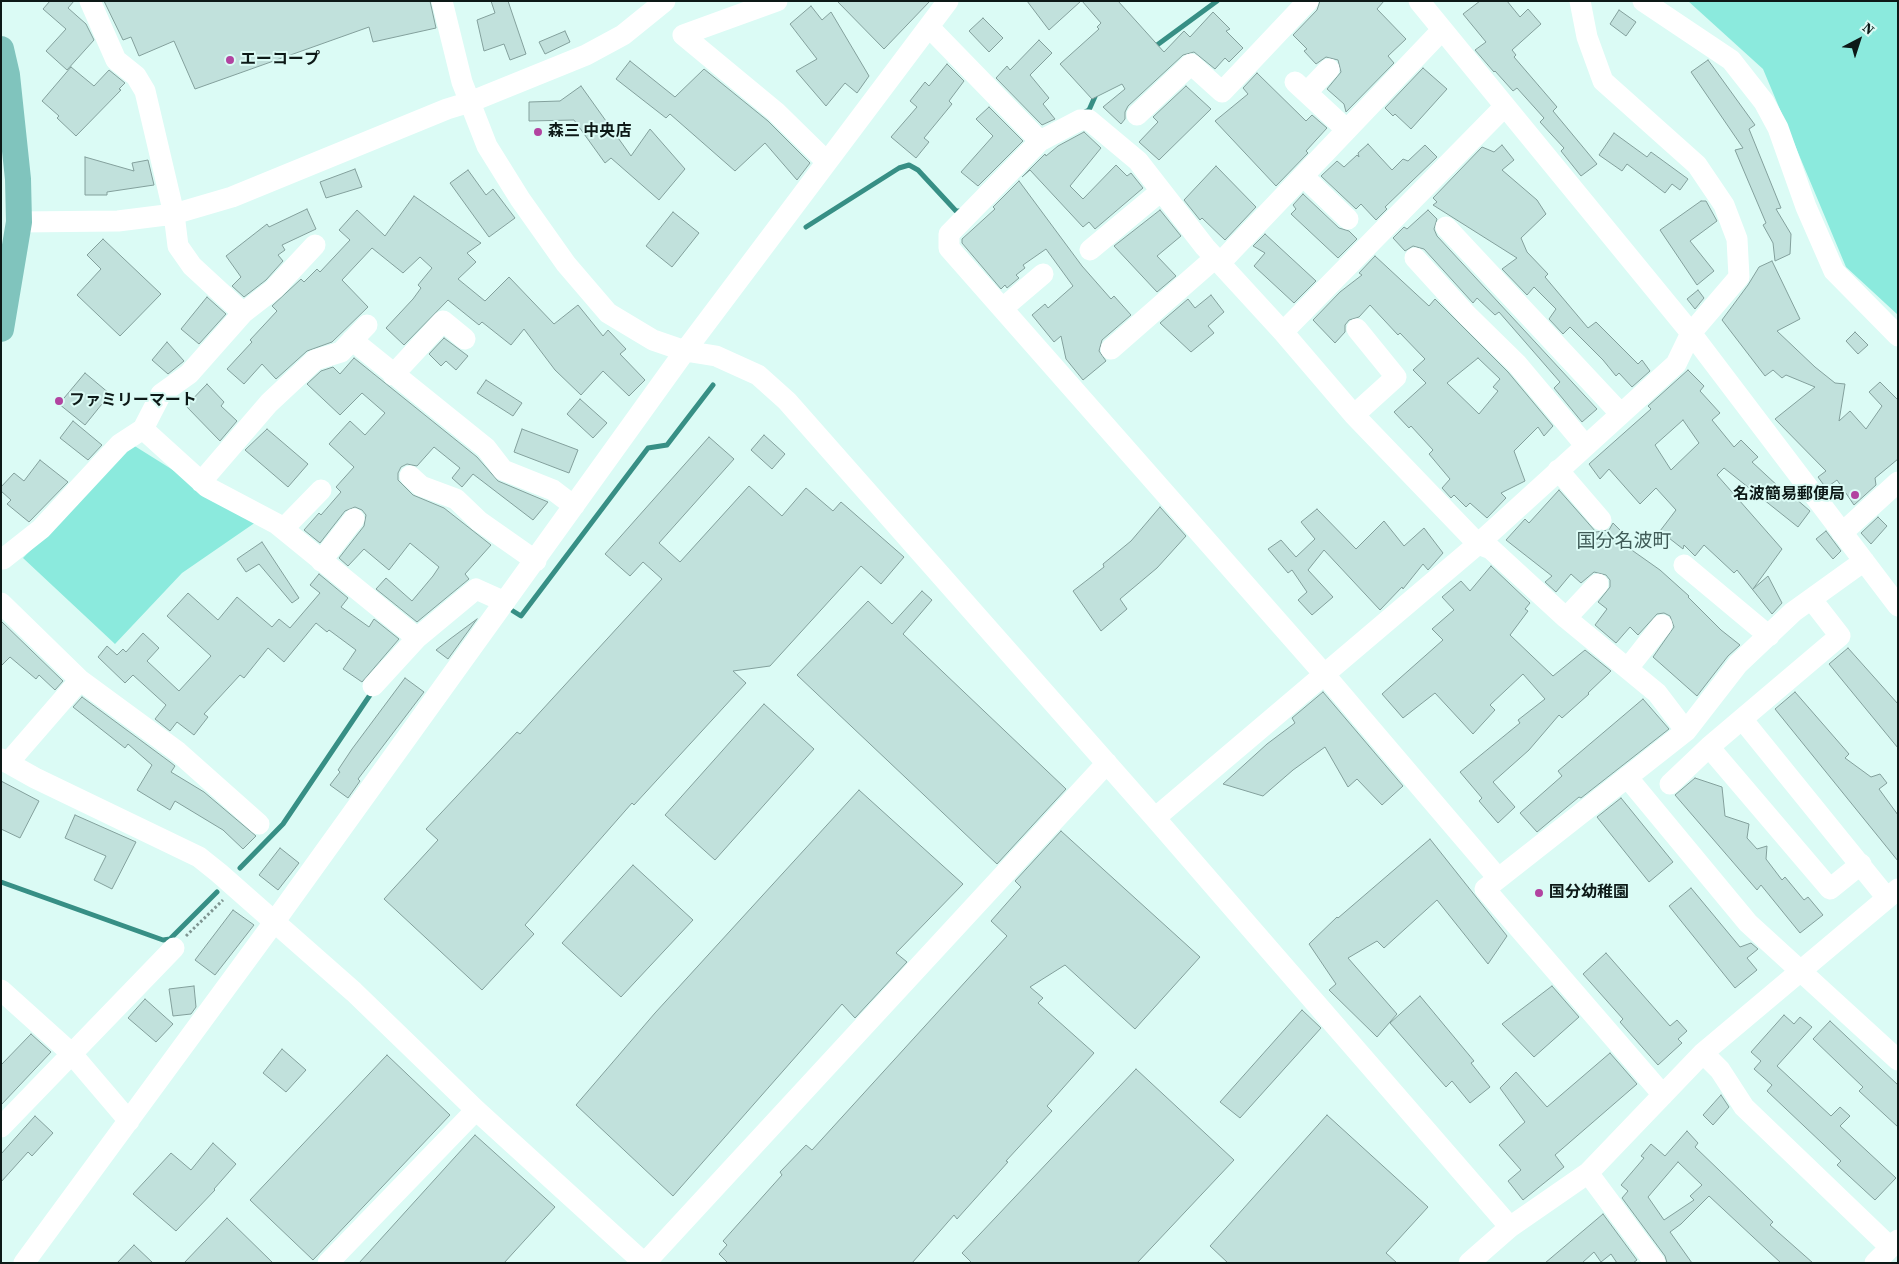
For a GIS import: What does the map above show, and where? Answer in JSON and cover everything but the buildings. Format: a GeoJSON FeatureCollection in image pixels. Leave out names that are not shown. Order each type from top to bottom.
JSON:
{"type":"FeatureCollection","features":[{"type":"Feature","properties":{"kind":"main road"},"geometry":{"type":"LineString","coordinates":[[1,49],[7,75],[18,179],[19,222],[8,250],[1,329]]}},
{"type":"Feature","properties":{"kind":"street"},"geometry":{"type":"LineString","coordinates":[[90,1],[116,60],[136,76],[145,91],[174,214],[178,246],[192,266],[243,313]]}},
{"type":"Feature","properties":{"kind":"street"},"geometry":{"type":"LineString","coordinates":[[442,1],[462,82],[487,146],[520,199],[566,264],[608,314],[653,340],[685,351],[716,356],[758,375],[787,401],[1107,763],[1510,1227]]}},
{"type":"Feature","properties":{"kind":"street"},"geometry":{"type":"LineString","coordinates":[[19,222],[118,221],[174,214],[232,197],[447,109],[470,102],[586,55],[623,35],[665,1]]}},
{"type":"Feature","properties":{"kind":"street"},"geometry":{"type":"LineString","coordinates":[[777,1],[683,35],[776,112],[827,162]]}},
{"type":"Feature","properties":{"kind":"street"},"geometry":{"type":"LineString","coordinates":[[1136,115],[1191,64],[1222,92],[1308,1]]}},
{"type":"Feature","properties":{"kind":"street"},"geometry":{"type":"LineString","coordinates":[[1419,1],[1691,333],[1898,606]]}},
{"type":"Feature","properties":{"kind":"street"},"geometry":{"type":"LineString","coordinates":[[1155,818],[1478,544],[1676,364],[1691,333],[1739,278],[1737,239],[1724,205],[1697,165],[1603,80],[1586,37],[1580,1]]}},
{"type":"Feature","properties":{"kind":"street"},"geometry":{"type":"LineString","coordinates":[[1643,1],[1732,60],[1764,102],[1778,128],[1806,207],[1834,271],[1898,336]]}},
{"type":"Feature","properties":{"kind":"street"},"geometry":{"type":"LineString","coordinates":[[24,1263],[536,561],[685,351],[929,27],[945,2]]}},
{"type":"Feature","properties":{"kind":"street"},"geometry":{"type":"LineString","coordinates":[[929,27],[1037,138]]}},
{"type":"Feature","properties":{"kind":"street"},"geometry":{"type":"LineString","coordinates":[[1111,349],[1218,260],[1303,176],[1442,30]]}},
{"type":"Feature","properties":{"kind":"street"},"geometry":{"type":"LineString","coordinates":[[1329,69],[1301,87],[1347,130]]}},
{"type":"Feature","properties":{"kind":"street"},"geometry":{"type":"LineString","coordinates":[[1283,332],[1504,107]]}},
{"type":"Feature","properties":{"kind":"street"},"geometry":{"type":"LineString","coordinates":[[1498,878],[1324,674],[949,248],[949,234],[1037,138],[1080,120],[1089,120],[1097,124],[1138,161],[1218,260],[1354,415],[1478,544],[1491,549],[1566,618],[1657,694],[1686,731]]}},
{"type":"Feature","properties":{"kind":"street"},"geometry":{"type":"LineString","coordinates":[[1303,176],[1348,218]]}},
{"type":"Feature","properties":{"kind":"street"},"geometry":{"type":"LineString","coordinates":[[1090,250],[1161,191]]}},
{"type":"Feature","properties":{"kind":"street"},"geometry":{"type":"LineString","coordinates":[[1446,227],[1620,413]]}},
{"type":"Feature","properties":{"kind":"street"},"geometry":{"type":"LineString","coordinates":[[2,559],[40,529],[120,444],[143,429],[161,394],[189,374],[243,313],[274,288],[315,245]]}},
{"type":"Feature","properties":{"kind":"street"},"geometry":{"type":"LineString","coordinates":[[1415,258],[1466,314],[1518,364],[1585,445]]}},
{"type":"Feature","properties":{"kind":"street"},"geometry":{"type":"LineString","coordinates":[[1003,308],[1043,274]]}},
{"type":"Feature","properties":{"kind":"street"},"geometry":{"type":"LineString","coordinates":[[393,375],[443,321],[465,338]]}},
{"type":"Feature","properties":{"kind":"street"},"geometry":{"type":"LineString","coordinates":[[201,482],[269,403],[315,360],[341,352],[367,325]]}},
{"type":"Feature","properties":{"kind":"street"},"geometry":{"type":"LineString","coordinates":[[1354,415],[1396,377],[1357,329]]}},
{"type":"Feature","properties":{"kind":"street"},"geometry":{"type":"LineString","coordinates":[[352,340],[393,375],[486,448],[504,470],[553,490],[574,506]]}},
{"type":"Feature","properties":{"kind":"street"},"geometry":{"type":"LineString","coordinates":[[143,429],[201,482],[283,529],[417,638]]}},
{"type":"Feature","properties":{"kind":"street"},"geometry":{"type":"LineString","coordinates":[[1558,470],[1602,520]]}},
{"type":"Feature","properties":{"kind":"street"},"geometry":{"type":"LineString","coordinates":[[410,476],[421,486],[456,499],[478,521],[536,561]]}},
{"type":"Feature","properties":{"kind":"street"},"geometry":{"type":"LineString","coordinates":[[1842,533],[1898,482]]}},
{"type":"Feature","properties":{"kind":"street"},"geometry":{"type":"LineString","coordinates":[[283,529],[321,490]]}},
{"type":"Feature","properties":{"kind":"street"},"geometry":{"type":"LineString","coordinates":[[320,561],[354,519]]}},
{"type":"Feature","properties":{"kind":"street"},"geometry":{"type":"LineString","coordinates":[[1663,1095],[1485,889],[1686,731],[1738,664],[1792,612],[1812,600],[1864,561]]}},
{"type":"Feature","properties":{"kind":"street"},"geometry":{"type":"LineString","coordinates":[[1684,564],[1769,636]]}},
{"type":"Feature","properties":{"kind":"street"},"geometry":{"type":"LineString","coordinates":[[1566,618],[1598,584]]}},
{"type":"Feature","properties":{"kind":"street"},"geometry":{"type":"LineString","coordinates":[[372,686],[417,638],[476,589],[505,602]]}},
{"type":"Feature","properties":{"kind":"street"},"geometry":{"type":"LineString","coordinates":[[1670,784],[1709,747],[1840,636],[1812,600]]}},
{"type":"Feature","properties":{"kind":"street"},"geometry":{"type":"LineString","coordinates":[[1,602],[80,680],[178,752],[259,824]]}},
{"type":"Feature","properties":{"kind":"street"},"geometry":{"type":"LineString","coordinates":[[1628,668],[1662,625]]}},
{"type":"Feature","properties":{"kind":"street"},"geometry":{"type":"LineString","coordinates":[[80,680],[5,761],[199,857],[236,887],[354,992],[476,1110],[645,1263],[1107,763]]}},
{"type":"Feature","properties":{"kind":"street"},"geometry":{"type":"LineString","coordinates":[[1469,1263],[1510,1227],[1588,1173],[1703,1054],[1893,893],[1860,864],[1742,720]]}},
{"type":"Feature","properties":{"kind":"street"},"geometry":{"type":"LineString","coordinates":[[1709,747],[1830,889],[1860,864]]}},
{"type":"Feature","properties":{"kind":"street"},"geometry":{"type":"LineString","coordinates":[[1627,777],[1748,923],[1802,970],[1898,1060]]}},
{"type":"Feature","properties":{"kind":"street"},"geometry":{"type":"LineString","coordinates":[[1,1127],[174,948]]}},
{"type":"Feature","properties":{"kind":"street"},"geometry":{"type":"LineString","coordinates":[[1,990],[71,1053],[129,1121]]}},
{"type":"Feature","properties":{"kind":"street"},"geometry":{"type":"LineString","coordinates":[[1703,1054],[1720,1070],[1744,1107],[1894,1244],[1875,1263]]}},
{"type":"Feature","properties":{"kind":"street"},"geometry":{"type":"LineString","coordinates":[[328,1263],[476,1110]]}},
{"type":"Feature","properties":{"kind":"street"},"geometry":{"type":"LineString","coordinates":[[1588,1173],[1655,1263]]}},
{"type":"Feature","properties":{"kind":"path"},"geometry":{"type":"LineString","coordinates":[[174,948],[236,887]]}},
{"type":"Feature","properties":{"kind":"shaded area"},"geometry":{"type":"Polygon","coordinates":[[[1688,1],[1898,1],[1898,315],[1846,267],[1763,69],[1688,1]]]}},
{"type":"Feature","properties":{"kind":"shaded area"},"geometry":{"type":"Polygon","coordinates":[[[133,445],[256,522],[182,573],[115,644],[23,558],[133,445]]]}},
{"type":"Feature","properties":{"kind":"waterway"},"geometry":{"type":"LineString","coordinates":[[1153,48],[1217,1]]}},
{"type":"Feature","properties":{"kind":"waterway"},"geometry":{"type":"LineString","coordinates":[[1085,112],[1089,110],[1097,92]]}},
{"type":"Feature","properties":{"kind":"waterway"},"geometry":{"type":"LineString","coordinates":[[806,227],[899,168],[909,165],[918,170],[956,211],[961,211]]}},
{"type":"Feature","properties":{"kind":"waterway"},"geometry":{"type":"LineString","coordinates":[[513,611],[521,616],[648,448],[667,445],[713,385]]}},
{"type":"Feature","properties":{"kind":"waterway"},"geometry":{"type":"LineString","coordinates":[[240,868],[283,824],[372,692]]}},
{"type":"Feature","properties":{"kind":"waterway"},"geometry":{"type":"LineString","coordinates":[[1,882],[163,940],[170,939],[217,892]]}},
{"type":"Feature","properties":{"kind":"place","name":"エーコープ"},"geometry":{"type":"Point","coordinates":[230,60]}},
{"type":"Feature","properties":{"kind":"place","name":"森三 中央店"},"geometry":{"type":"Point","coordinates":[538,132]}},
{"type":"Feature","properties":{"kind":"place","name":"ファミリーマート"},"geometry":{"type":"Point","coordinates":[59,401]}},
{"type":"Feature","properties":{"kind":"place","name":"名波簡易郵便局"},"geometry":{"type":"Point","coordinates":[1855,495]}},
{"type":"Feature","properties":{"kind":"place","name":"国分幼稚園"},"geometry":{"type":"Point","coordinates":[1539,893]}},
{"type":"Feature","properties":{"kind":"district","name":"国分名波町"},"geometry":{"type":"Point","coordinates":[1624,542]}}]}
